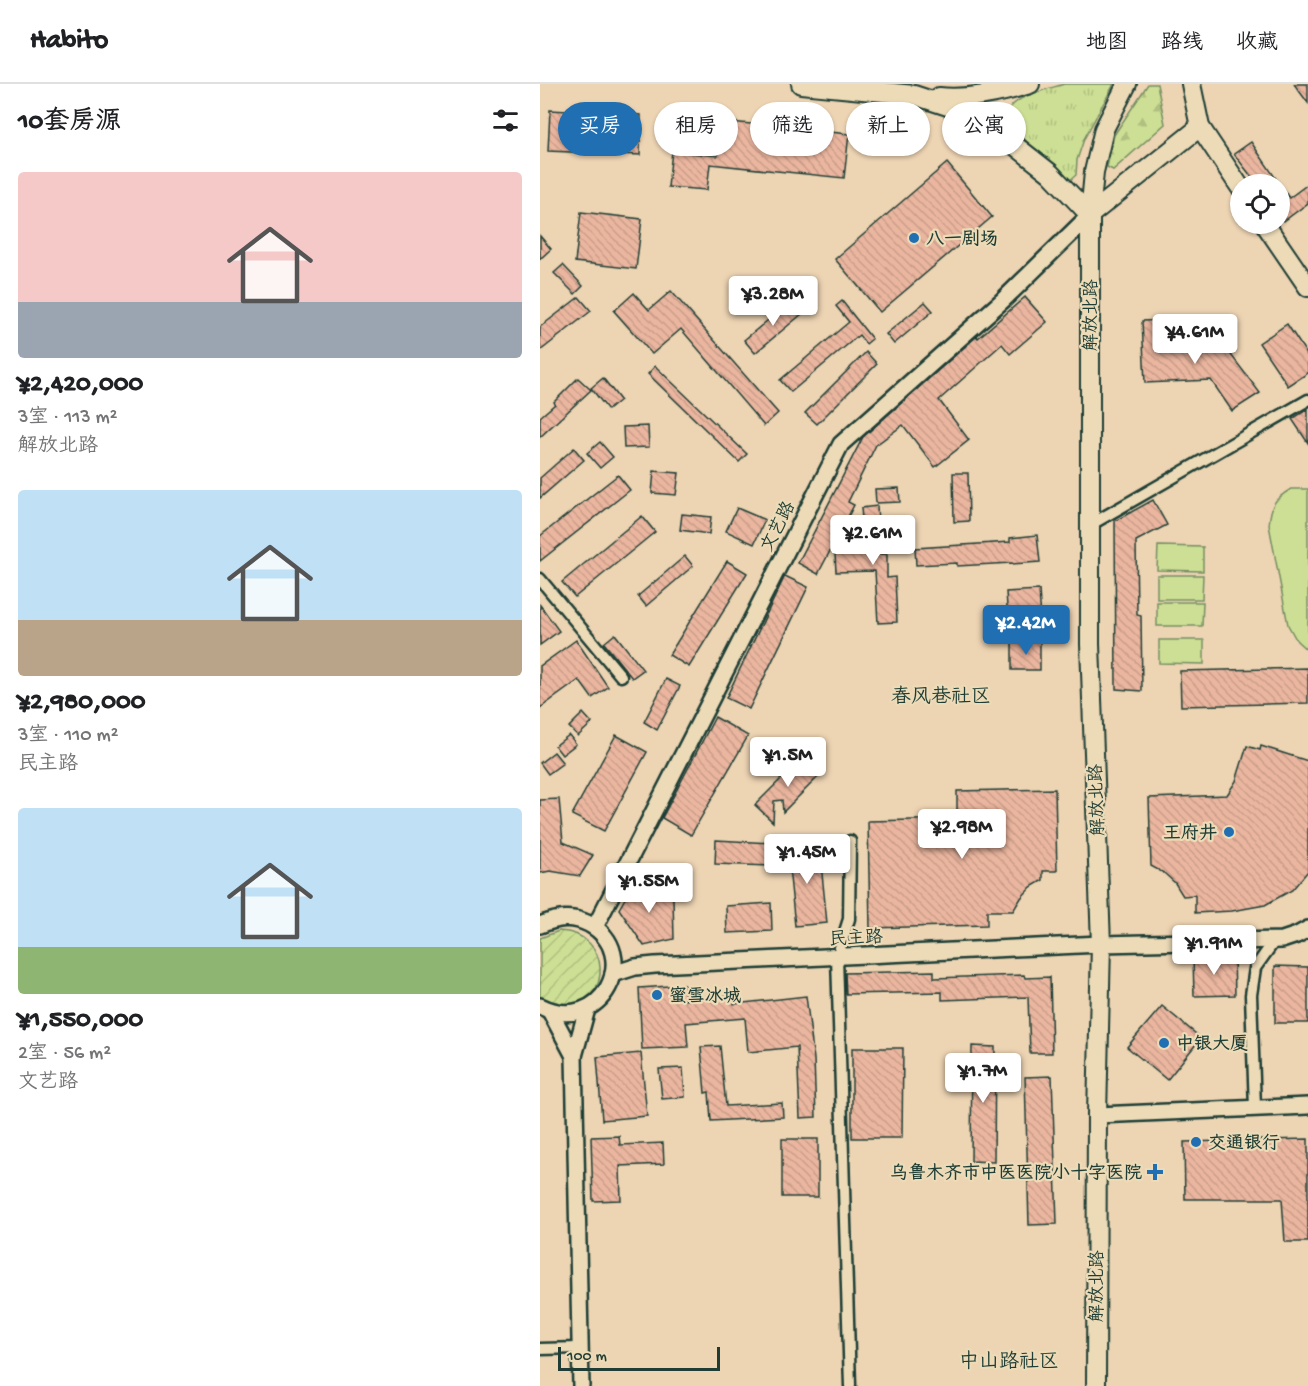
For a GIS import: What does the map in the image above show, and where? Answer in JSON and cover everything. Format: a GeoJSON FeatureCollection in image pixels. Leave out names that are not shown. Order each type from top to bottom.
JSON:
{"type":"FeatureCollection","features":[{"type":"Feature","properties":{"kind":"main road"},"geometry":{"type":"LineString","coordinates":[[801,84],[957,99],[1030,84]]}},
{"type":"Feature","properties":{"kind":"main road","name":"解放北路"},"geometry":{"type":"LineString","coordinates":[[1096,1386],[1097,1115],[1101,944],[1090,644],[1090,215],[1094,172],[1104,129],[1127,84]]}},
{"type":"Feature","properties":{"kind":"main road"},"geometry":{"type":"LineString","coordinates":[[1191,84],[1200,127],[1231,174]]}},
{"type":"Feature","properties":{"kind":"main road"},"geometry":{"type":"LineString","coordinates":[[914,95],[963,111],[985,122],[1050,173],[1090,215],[1200,127]]}},
{"type":"Feature","properties":{"kind":"main road"},"geometry":{"type":"LineString","coordinates":[[1272,234],[1308,287]]}},
{"type":"Feature","properties":{"kind":"street","name":"文艺路"},"geometry":{"type":"LineString","coordinates":[[595,927],[841,444],[1002,301],[1090,215]]}},
{"type":"Feature","properties":{"kind":"street"},"geometry":{"type":"LineString","coordinates":[[1090,525],[1308,400]]}},
{"type":"Feature","properties":{"kind":"street"},"geometry":{"type":"LineString","coordinates":[[540,579],[621,676]]}},
{"type":"Feature","properties":{"kind":"street"},"geometry":{"type":"LineString","coordinates":[[850,841],[849,919],[837,957],[850,1386]]}},
{"type":"Feature","properties":{"kind":"street"},"geometry":{"type":"LineString","coordinates":[[540,925],[553,919],[568,918],[595,927],[604,937],[614,961],[613,974],[608,988],[599,1000],[587,1009],[562,1014],[545,1009]]}},
{"type":"Feature","properties":{"kind":"street","name":"民主路"},"geometry":{"type":"LineString","coordinates":[[613,974],[635,966],[1101,944],[1275,940],[1297,936],[1308,929]]}},
{"type":"Feature","properties":{"kind":"street"},"geometry":{"type":"LineString","coordinates":[[1255,1108],[1251,995],[1255,968],[1275,940]]}},
{"type":"Feature","properties":{"kind":"street"},"geometry":{"type":"LineString","coordinates":[[545,1009],[574,1056]]}},
{"type":"Feature","properties":{"kind":"street"},"geometry":{"type":"LineString","coordinates":[[581,1386],[574,1056],[587,1009]]}},
{"type":"Feature","properties":{"kind":"street"},"geometry":{"type":"LineString","coordinates":[[1097,1115],[1308,1106]]}},
{"type":"Feature","properties":{"kind":"street"},"geometry":{"type":"LineString","coordinates":[[540,1349],[580,1348]]}},
{"type":"Feature","properties":{"kind":"green space"},"geometry":{"type":"Polygon","coordinates":[[[1064,84],[1114,84],[1084,139],[1077,160],[1076,175],[1069,181],[1061,179],[1026,141],[1026,102],[1017,102],[1034,93],[1064,84]]]}},
{"type":"Feature","properties":{"kind":"green space"},"geometry":{"type":"Polygon","coordinates":[[[1148,84],[1157,84],[1165,124],[1113,170],[1107,167],[1114,135],[1148,84]]]}},
{"type":"Feature","properties":{"kind":"green space"},"geometry":{"type":"Polygon","coordinates":[[[1291,489],[1308,489],[1308,651],[1297,641],[1288,625],[1269,525],[1274,504],[1280,496],[1291,489]]]}},
{"type":"Feature","properties":{"kind":"green space"},"geometry":{"type":"Polygon","coordinates":[[[1158,546],[1203,547],[1203,571],[1157,570],[1158,546]]]}},
{"type":"Feature","properties":{"kind":"green space"},"geometry":{"type":"Polygon","coordinates":[[[1157,575],[1203,575],[1202,599],[1157,599],[1157,575]]]}},
{"type":"Feature","properties":{"kind":"green space"},"geometry":{"type":"Polygon","coordinates":[[[1157,602],[1203,602],[1202,626],[1157,626],[1157,602]]]}},
{"type":"Feature","properties":{"kind":"green space"},"geometry":{"type":"Polygon","coordinates":[[[1159,640],[1204,640],[1204,664],[1159,663],[1159,640]]]}},
{"type":"Feature","properties":{"kind":"green space"},"geometry":{"type":"Polygon","coordinates":[[[559,931],[577,935],[589,943],[597,955],[600,968],[598,982],[592,994],[582,1003],[567,1007],[540,1000],[540,938],[559,931]]]}},
{"type":"Feature","properties":{"kind":"building"},"geometry":{"type":"Polygon","coordinates":[[[1294,84],[1308,84],[1308,103],[1294,84]]]}},
{"type":"Feature","properties":{"kind":"building"},"geometry":{"type":"Polygon","coordinates":[[[550,110],[558,110],[558,151],[548,151],[550,110]]]}},
{"type":"Feature","properties":{"kind":"building"},"geometry":{"type":"Polygon","coordinates":[[[738,123],[750,124],[750,156],[834,156],[834,132],[846,134],[844,178],[710,164],[707,190],[668,187],[671,156],[738,156],[738,123]]]}},
{"type":"Feature","properties":{"kind":"building"},"geometry":{"type":"Polygon","coordinates":[[[1251,142],[1273,174],[1249,174],[1234,154],[1251,142]]]}},
{"type":"Feature","properties":{"kind":"building","name":"八一剧场"},"geometry":{"type":"Polygon","coordinates":[[[947,163],[992,217],[880,312],[835,259],[947,163]]]}},
{"type":"Feature","properties":{"kind":"building"},"geometry":{"type":"Polygon","coordinates":[[[1308,184],[1308,203],[1290,216],[1290,197],[1308,184]]]}},
{"type":"Feature","properties":{"kind":"building"},"geometry":{"type":"Polygon","coordinates":[[[581,212],[642,219],[636,269],[575,262],[581,212]]]}},
{"type":"Feature","properties":{"kind":"building"},"geometry":{"type":"Polygon","coordinates":[[[540,236],[551,249],[540,259],[540,236]]]}},
{"type":"Feature","properties":{"kind":"building"},"geometry":{"type":"Polygon","coordinates":[[[563,265],[583,286],[575,294],[554,273],[563,265]]]}},
{"type":"Feature","properties":{"kind":"building"},"geometry":{"type":"Polygon","coordinates":[[[671,291],[778,413],[764,426],[681,329],[652,354],[614,311],[634,293],[649,310],[671,291]]]}},
{"type":"Feature","properties":{"kind":"building"},"geometry":{"type":"Polygon","coordinates":[[[579,297],[591,311],[540,351],[540,327],[579,297]]]}},
{"type":"Feature","properties":{"kind":"building"},"geometry":{"type":"Polygon","coordinates":[[[1025,297],[1047,322],[1010,354],[1002,344],[939,400],[969,440],[935,467],[903,425],[876,445],[848,502],[854,505],[818,574],[798,563],[863,437],[977,336],[978,338],[1025,297]]]}},
{"type":"Feature","properties":{"kind":"building"},"geometry":{"type":"Polygon","coordinates":[[[791,301],[802,314],[755,353],[744,340],[791,301]]]}},
{"type":"Feature","properties":{"kind":"building"},"geometry":{"type":"Polygon","coordinates":[[[842,301],[872,339],[866,344],[859,335],[791,392],[780,380],[849,322],[836,306],[842,301]]]}},
{"type":"Feature","properties":{"kind":"building"},"geometry":{"type":"Polygon","coordinates":[[[925,302],[933,311],[894,344],[886,334],[925,302]]]}},
{"type":"Feature","properties":{"kind":"building"},"geometry":{"type":"Polygon","coordinates":[[[1167,320],[1167,353],[1197,351],[1216,335],[1260,393],[1232,411],[1211,380],[1145,383],[1142,321],[1167,320]]]}},
{"type":"Feature","properties":{"kind":"building"},"geometry":{"type":"Polygon","coordinates":[[[1287,324],[1308,356],[1308,373],[1288,386],[1259,343],[1287,324]]]}},
{"type":"Feature","properties":{"kind":"building"},"geometry":{"type":"Polygon","coordinates":[[[866,352],[877,364],[817,424],[805,413],[866,352]]]}},
{"type":"Feature","properties":{"kind":"building"},"geometry":{"type":"Polygon","coordinates":[[[655,366],[747,454],[739,462],[648,374],[655,366]]]}},
{"type":"Feature","properties":{"kind":"building"},"geometry":{"type":"Polygon","coordinates":[[[578,378],[591,390],[540,437],[540,417],[578,378]]]}},
{"type":"Feature","properties":{"kind":"building"},"geometry":{"type":"Polygon","coordinates":[[[603,378],[620,400],[608,410],[591,388],[603,378]]]}},
{"type":"Feature","properties":{"kind":"building"},"geometry":{"type":"Polygon","coordinates":[[[1308,409],[1308,443],[1292,419],[1308,409]]]}},
{"type":"Feature","properties":{"kind":"building"},"geometry":{"type":"Polygon","coordinates":[[[648,426],[649,447],[624,448],[623,427],[648,426]]]}},
{"type":"Feature","properties":{"kind":"building"},"geometry":{"type":"Polygon","coordinates":[[[600,442],[613,457],[600,468],[587,453],[600,442]]]}},
{"type":"Feature","properties":{"kind":"building"},"geometry":{"type":"Polygon","coordinates":[[[574,448],[584,460],[540,498],[540,478],[574,448]]]}},
{"type":"Feature","properties":{"kind":"building"},"geometry":{"type":"Polygon","coordinates":[[[654,471],[679,473],[676,495],[652,493],[654,471]]]}},
{"type":"Feature","properties":{"kind":"building"},"geometry":{"type":"Polygon","coordinates":[[[953,473],[968,473],[969,521],[954,522],[953,473]]]}},
{"type":"Feature","properties":{"kind":"building"},"geometry":{"type":"Polygon","coordinates":[[[618,475],[630,490],[540,561],[540,536],[618,475]]]}},
{"type":"Feature","properties":{"kind":"building"},"geometry":{"type":"Polygon","coordinates":[[[899,488],[900,502],[876,503],[875,489],[899,488]]]}},
{"type":"Feature","properties":{"kind":"building"},"geometry":{"type":"Polygon","coordinates":[[[1153,500],[1167,525],[1136,541],[1137,615],[1141,616],[1142,691],[1116,689],[1115,521],[1153,500]]]}},
{"type":"Feature","properties":{"kind":"building"},"geometry":{"type":"Polygon","coordinates":[[[877,506],[880,554],[887,554],[887,578],[895,577],[897,622],[878,623],[875,571],[836,572],[835,554],[865,554],[861,508],[877,506]]]}},
{"type":"Feature","properties":{"kind":"building"},"geometry":{"type":"Polygon","coordinates":[[[737,508],[765,520],[754,544],[726,531],[737,508]]]}},
{"type":"Feature","properties":{"kind":"building"},"geometry":{"type":"Polygon","coordinates":[[[682,514],[711,517],[709,534],[680,530],[682,514]]]}},
{"type":"Feature","properties":{"kind":"building"},"geometry":{"type":"Polygon","coordinates":[[[642,516],[655,532],[575,597],[562,582],[642,516]]]}},
{"type":"Feature","properties":{"kind":"building"},"geometry":{"type":"Polygon","coordinates":[[[1037,535],[1040,562],[957,566],[957,563],[916,565],[915,548],[1010,542],[1010,538],[1037,535]]]}},
{"type":"Feature","properties":{"kind":"building"},"geometry":{"type":"Polygon","coordinates":[[[685,556],[693,566],[646,606],[638,596],[685,556]]]}},
{"type":"Feature","properties":{"kind":"building"},"geometry":{"type":"Polygon","coordinates":[[[727,561],[747,573],[689,667],[669,655],[727,561]]]}},
{"type":"Feature","properties":{"kind":"building"},"geometry":{"type":"Polygon","coordinates":[[[785,576],[808,587],[749,709],[726,698],[785,576]]]}},
{"type":"Feature","properties":{"kind":"building"},"geometry":{"type":"Polygon","coordinates":[[[1039,590],[1041,619],[1008,621],[1006,592],[1039,590]]]}},
{"type":"Feature","properties":{"kind":"building"},"geometry":{"type":"Polygon","coordinates":[[[540,605],[559,631],[540,645],[540,605]]]}},
{"type":"Feature","properties":{"kind":"building"},"geometry":{"type":"Polygon","coordinates":[[[615,634],[643,670],[632,678],[604,643],[615,634]]]}},
{"type":"Feature","properties":{"kind":"building"},"geometry":{"type":"Polygon","coordinates":[[[576,640],[608,687],[592,698],[579,680],[540,708],[540,666],[576,640]]]}},
{"type":"Feature","properties":{"kind":"building"},"geometry":{"type":"Polygon","coordinates":[[[1040,641],[1040,670],[1012,670],[1012,642],[1040,641]]]}},
{"type":"Feature","properties":{"kind":"building"},"geometry":{"type":"Polygon","coordinates":[[[1308,668],[1308,703],[1181,706],[1180,671],[1308,668]]]}},
{"type":"Feature","properties":{"kind":"building"},"geometry":{"type":"Polygon","coordinates":[[[666,679],[680,686],[657,730],[644,722],[666,679]]]}},
{"type":"Feature","properties":{"kind":"building"},"geometry":{"type":"Polygon","coordinates":[[[583,713],[592,723],[578,736],[569,727],[583,713]]]}},
{"type":"Feature","properties":{"kind":"building"},"geometry":{"type":"Polygon","coordinates":[[[715,717],[748,736],[691,835],[662,818],[715,717]]]}},
{"type":"Feature","properties":{"kind":"building"},"geometry":{"type":"Polygon","coordinates":[[[569,735],[576,744],[562,755],[555,746],[569,735]]]}},
{"type":"Feature","properties":{"kind":"building"},"geometry":{"type":"Polygon","coordinates":[[[616,735],[647,752],[604,831],[572,815],[616,735]]]}},
{"type":"Feature","properties":{"kind":"building","name":"王府井"},"geometry":{"type":"Polygon","coordinates":[[[1247,746],[1260,750],[1261,746],[1308,761],[1308,871],[1292,890],[1265,905],[1232,911],[1195,913],[1195,895],[1183,896],[1175,883],[1164,873],[1151,866],[1149,798],[1227,795],[1236,781],[1247,746]]]}},
{"type":"Feature","properties":{"kind":"building"},"geometry":{"type":"Polygon","coordinates":[[[554,752],[563,763],[548,774],[540,763],[554,752]]]}},
{"type":"Feature","properties":{"kind":"building"},"geometry":{"type":"Polygon","coordinates":[[[802,758],[820,775],[783,812],[782,800],[774,801],[773,822],[755,805],[802,758]]]}},
{"type":"Feature","properties":{"kind":"building"},"geometry":{"type":"Polygon","coordinates":[[[1055,789],[1057,871],[1043,871],[1043,880],[1031,887],[1013,911],[987,911],[987,925],[870,928],[868,821],[957,819],[957,791],[1055,789]]]}},
{"type":"Feature","properties":{"kind":"building"},"geometry":{"type":"Polygon","coordinates":[[[559,799],[563,842],[593,855],[580,876],[550,871],[540,873],[540,800],[559,799]]]}},
{"type":"Feature","properties":{"kind":"building"},"geometry":{"type":"Polygon","coordinates":[[[716,840],[772,843],[771,866],[715,864],[716,840]]]}},
{"type":"Feature","properties":{"kind":"building"},"geometry":{"type":"Polygon","coordinates":[[[819,844],[827,923],[795,926],[787,848],[819,844]]]}},
{"type":"Feature","properties":{"kind":"building"},"geometry":{"type":"Polygon","coordinates":[[[635,881],[673,898],[674,939],[644,946],[619,909],[635,881]]]}},
{"type":"Feature","properties":{"kind":"building"},"geometry":{"type":"Polygon","coordinates":[[[771,903],[772,931],[727,933],[726,906],[771,903]]]}},
{"type":"Feature","properties":{"kind":"building"},"geometry":{"type":"Polygon","coordinates":[[[1234,956],[1235,995],[1194,996],[1193,957],[1234,956]]]}},
{"type":"Feature","properties":{"kind":"building"},"geometry":{"type":"Polygon","coordinates":[[[1275,966],[1308,967],[1308,1023],[1275,1023],[1275,966]]]}},
{"type":"Feature","properties":{"kind":"building"},"geometry":{"type":"Polygon","coordinates":[[[934,971],[934,978],[1024,975],[1025,978],[1050,977],[1052,1053],[1030,1053],[1028,997],[942,1000],[942,992],[846,994],[845,973],[934,971]]]}},
{"type":"Feature","properties":{"kind":"building"},"geometry":{"type":"Polygon","coordinates":[[[684,985],[685,1000],[734,995],[734,1004],[806,996],[814,1059],[816,1117],[800,1118],[797,1047],[748,1052],[745,1018],[686,1023],[688,1047],[642,1049],[639,988],[684,985]]]}},
{"type":"Feature","properties":{"kind":"building","name":"中银大厦"},"geometry":{"type":"Polygon","coordinates":[[[1162,1006],[1201,1038],[1167,1080],[1127,1047],[1162,1006]]]}},
{"type":"Feature","properties":{"kind":"building"},"geometry":{"type":"Polygon","coordinates":[[[720,1046],[726,1106],[782,1103],[783,1117],[711,1121],[709,1092],[705,1093],[701,1047],[720,1046]]]}},
{"type":"Feature","properties":{"kind":"building"},"geometry":{"type":"Polygon","coordinates":[[[972,1046],[995,1047],[994,1162],[971,1161],[972,1046]]]}},
{"type":"Feature","properties":{"kind":"building"},"geometry":{"type":"Polygon","coordinates":[[[852,1048],[903,1048],[902,1138],[852,1138],[852,1048]]]}},
{"type":"Feature","properties":{"kind":"building"},"geometry":{"type":"Polygon","coordinates":[[[641,1053],[647,1116],[602,1120],[597,1057],[641,1053]]]}},
{"type":"Feature","properties":{"kind":"building"},"geometry":{"type":"Polygon","coordinates":[[[683,1068],[685,1097],[662,1099],[659,1069],[683,1068]]]}},
{"type":"Feature","properties":{"kind":"building"},"geometry":{"type":"Polygon","coordinates":[[[1052,1076],[1057,1224],[1029,1225],[1025,1077],[1052,1076]]]}},
{"type":"Feature","properties":{"kind":"building"},"geometry":{"type":"Polygon","coordinates":[[[619,1136],[620,1145],[663,1143],[664,1164],[620,1166],[621,1200],[593,1201],[591,1137],[619,1136]]]}},
{"type":"Feature","properties":{"kind":"building"},"geometry":{"type":"Polygon","coordinates":[[[782,1139],[818,1139],[818,1197],[782,1197],[782,1139]]]}},
{"type":"Feature","properties":{"kind":"building"},"geometry":{"type":"Polygon","coordinates":[[[1308,1139],[1308,1242],[1285,1242],[1282,1199],[1185,1199],[1184,1142],[1308,1139]]]}},
{"type":"Feature","properties":{"kind":"place","name":"八一剧场"},"geometry":{"type":"Point","coordinates":[914,238]}},
{"type":"Feature","properties":{"kind":"place","name":"王府井"},"geometry":{"type":"Point","coordinates":[1229,832]}},
{"type":"Feature","properties":{"kind":"place","name":"蜜雪冰城"},"geometry":{"type":"Point","coordinates":[657,995]}},
{"type":"Feature","properties":{"kind":"place","name":"中银大厦"},"geometry":{"type":"Point","coordinates":[1164,1043]}},
{"type":"Feature","properties":{"kind":"place","name":"交通银行"},"geometry":{"type":"Point","coordinates":[1196,1142]}},
{"type":"Feature","properties":{"kind":"place","name":"乌鲁木齐市中医医院小十字医院"},"geometry":{"type":"Point","coordinates":[1155,1172]}},
{"type":"Feature","properties":{"kind":"district","name":"春风巷社区"},"geometry":{"type":"Point","coordinates":[941,695]}},
{"type":"Feature","properties":{"kind":"district","name":"中山路社区"},"geometry":{"type":"Point","coordinates":[1009,1360]}}]}
